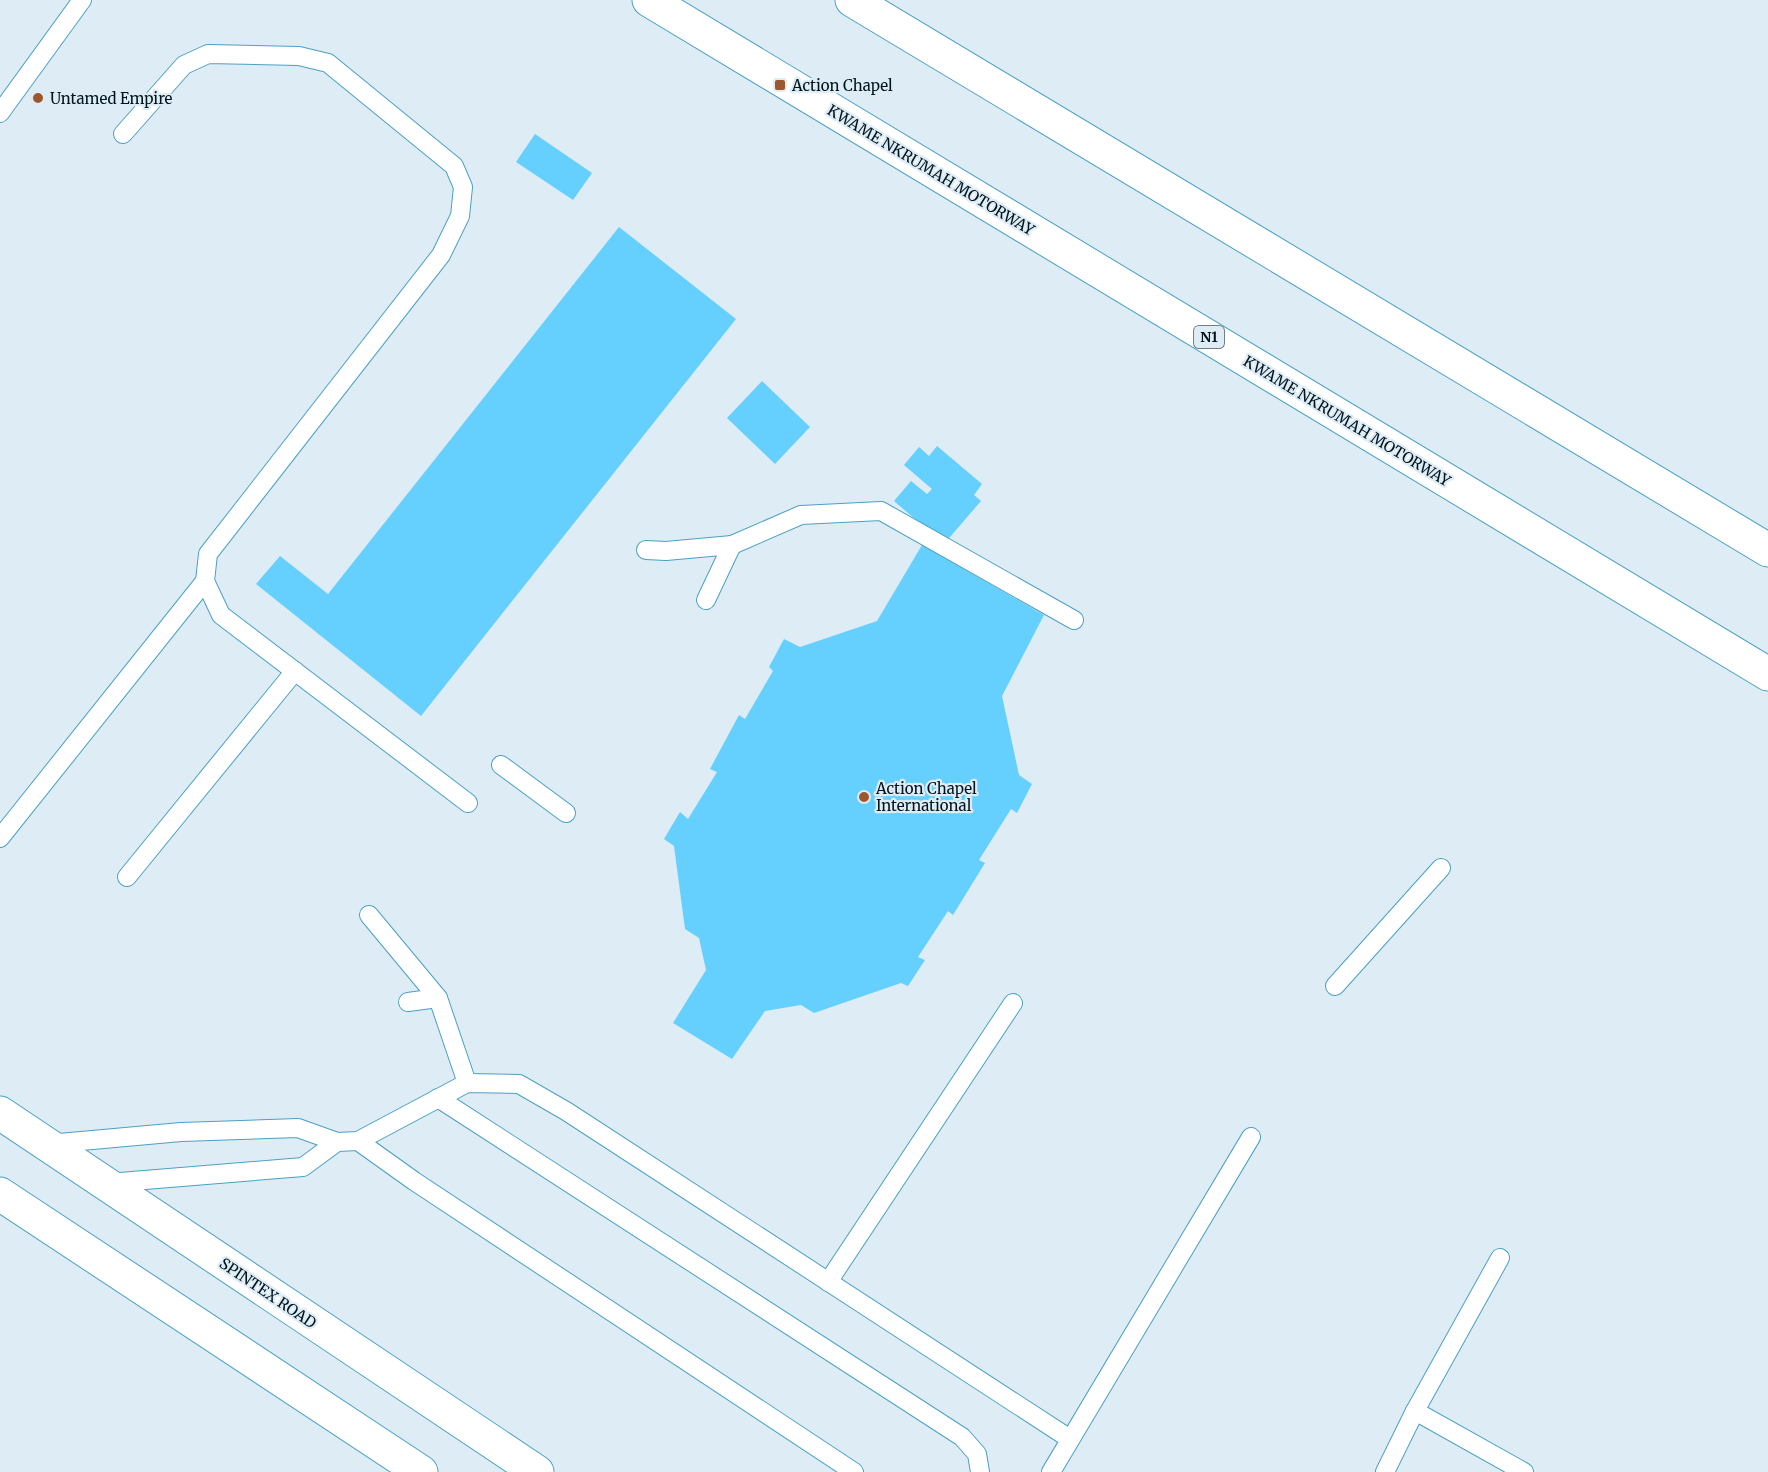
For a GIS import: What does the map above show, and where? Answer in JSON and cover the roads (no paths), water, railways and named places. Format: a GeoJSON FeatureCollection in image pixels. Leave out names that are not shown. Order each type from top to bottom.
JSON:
{"type":"FeatureCollection","features":[{"type":"Feature","properties":{"kind":"main road","name":"KWAME NKRUMAH MOTORWAY"},"geometry":{"type":"LineString","coordinates":[[649,0],[1768,674]]}},
{"type":"Feature","properties":{"kind":"main road"},"geometry":{"type":"LineString","coordinates":[[852,0],[1768,550]]}},
{"type":"Feature","properties":{"kind":"main road","name":"SPINTEX ROAD"},"geometry":{"type":"LineString","coordinates":[[0,1113],[537,1472]]}},
{"type":"Feature","properties":{"kind":"main road"},"geometry":{"type":"LineString","coordinates":[[0,1194],[421,1472]]}},
{"type":"Feature","properties":{"kind":"lane"},"geometry":{"type":"LineString","coordinates":[[0,113],[82,0]]}},
{"type":"Feature","properties":{"kind":"lane"},"geometry":{"type":"LineString","coordinates":[[123,134],[184,65],[192,61],[208,54],[299,56],[328,63],[454,166],[463,187],[460,216],[441,255],[208,554],[205,581],[221,615],[468,803]]}},
{"type":"Feature","properties":{"kind":"lane"},"geometry":{"type":"LineString","coordinates":[[646,550],[666,551],[732,545],[801,515],[881,512],[1074,620]]}},
{"type":"Feature","properties":{"kind":"lane"},"geometry":{"type":"LineString","coordinates":[[706,600],[732,545]]}},
{"type":"Feature","properties":{"kind":"lane"},"geometry":{"type":"LineString","coordinates":[[0,838],[205,581]]}},
{"type":"Feature","properties":{"kind":"lane"},"geometry":{"type":"LineString","coordinates":[[127,877],[295,671]]}},
{"type":"Feature","properties":{"kind":"lane"},"geometry":{"type":"LineString","coordinates":[[501,765],[566,813]]}},
{"type":"Feature","properties":{"kind":"lane"},"geometry":{"type":"LineString","coordinates":[[1335,986],[1441,868]]}},
{"type":"Feature","properties":{"kind":"lane"},"geometry":{"type":"LineString","coordinates":[[369,915],[438,998],[467,1083]]}},
{"type":"Feature","properties":{"kind":"lane"},"geometry":{"type":"LineString","coordinates":[[408,1002],[438,998]]}},
{"type":"Feature","properties":{"kind":"lane"},"geometry":{"type":"LineString","coordinates":[[828,1282],[1013,1003]]}},
{"type":"Feature","properties":{"kind":"lane"},"geometry":{"type":"LineString","coordinates":[[46,1144],[181,1132],[298,1128],[337,1142],[358,1141],[467,1083],[519,1084],[566,1111],[1070,1439]]}},
{"type":"Feature","properties":{"kind":"lane"},"geometry":{"type":"LineString","coordinates":[[438,1098],[962,1437],[976,1454],[980,1472]]}},
{"type":"Feature","properties":{"kind":"lane"},"geometry":{"type":"LineString","coordinates":[[1051,1472],[1251,1137]]}},
{"type":"Feature","properties":{"kind":"lane"},"geometry":{"type":"LineString","coordinates":[[358,1141],[423,1187],[854,1472]]}},
{"type":"Feature","properties":{"kind":"lane"},"geometry":{"type":"LineString","coordinates":[[103,1184],[303,1167],[337,1142]]}},
{"type":"Feature","properties":{"kind":"lane"},"geometry":{"type":"LineString","coordinates":[[1384,1472],[1415,1411],[1500,1258]]}},
{"type":"Feature","properties":{"kind":"lane"},"geometry":{"type":"LineString","coordinates":[[1415,1411],[1524,1472]]}},
{"type":"Feature","properties":{"kind":"place","name":"Action Chapel"},"geometry":{"type":"Point","coordinates":[780,85]}},
{"type":"Feature","properties":{"kind":"place","name":"Untamed Empire"},"geometry":{"type":"Point","coordinates":[38,98]}},
{"type":"Feature","properties":{"kind":"place","name":"Action Chapel International"},"geometry":{"type":"Point","coordinates":[864,797]}}]}
